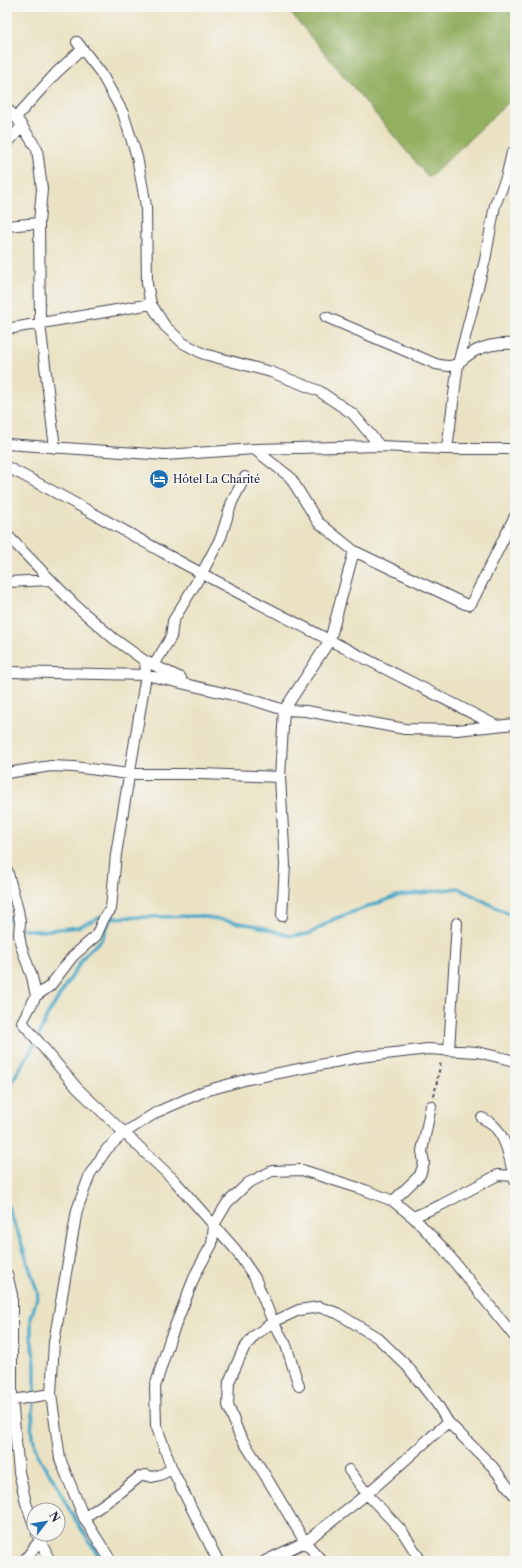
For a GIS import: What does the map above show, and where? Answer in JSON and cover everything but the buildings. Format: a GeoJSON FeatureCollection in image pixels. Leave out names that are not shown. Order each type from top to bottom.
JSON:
{"type":"FeatureCollection","features":[{"type":"Feature","properties":{"kind":"street"},"geometry":{"type":"LineString","coordinates":[[16,117],[79,46],[101,73],[123,112],[137,157],[146,206],[147,284],[151,304],[165,326],[184,343],[204,354],[271,372],[319,391],[353,414],[380,446]]}},
{"type":"Feature","properties":{"kind":"street"},"geometry":{"type":"LineString","coordinates":[[7,109],[16,117],[37,149],[42,189],[39,223],[40,324],[55,448]]}},
{"type":"Feature","properties":{"kind":"street"},"geometry":{"type":"LineString","coordinates":[[7,144],[22,126]]}},
{"type":"Feature","properties":{"kind":"street"},"geometry":{"type":"LineString","coordinates":[[447,450],[458,364],[485,260],[495,205],[506,178],[512,153],[515,150]]}},
{"type":"Feature","properties":{"kind":"street"},"geometry":{"type":"LineString","coordinates":[[7,226],[39,223]]}},
{"type":"Feature","properties":{"kind":"street"},"geometry":{"type":"LineString","coordinates":[[7,329],[151,304]]}},
{"type":"Feature","properties":{"kind":"street"},"geometry":{"type":"LineString","coordinates":[[326,317],[436,364],[448,367],[458,364],[475,351],[497,343],[515,344]]}},
{"type":"Feature","properties":{"kind":"street"},"geometry":{"type":"LineString","coordinates":[[7,444],[165,456],[254,448],[380,446],[447,450],[515,449]]}},
{"type":"Feature","properties":{"kind":"street"},"geometry":{"type":"LineString","coordinates":[[254,448],[290,477],[318,522],[354,552],[465,604],[472,602],[512,529],[515,516]]}},
{"type":"Feature","properties":{"kind":"street"},"geometry":{"type":"LineString","coordinates":[[7,468],[59,494],[202,573],[497,726]]}},
{"type":"Feature","properties":{"kind":"street"},"geometry":{"type":"LineString","coordinates":[[245,477],[232,502],[221,536],[202,573],[173,621],[171,637],[167,646],[149,663],[116,854],[111,909],[104,918],[96,936],[73,956],[50,986],[36,996],[22,1022],[77,1088],[174,1180],[235,1249],[255,1278],[273,1322],[286,1345],[299,1386]]}},
{"type":"Feature","properties":{"kind":"street"},"geometry":{"type":"LineString","coordinates":[[7,534],[74,604],[113,638],[149,663],[199,687]]}},
{"type":"Feature","properties":{"kind":"street"},"geometry":{"type":"LineString","coordinates":[[282,916],[285,865],[280,777],[284,710],[330,640],[354,552]]}},
{"type":"Feature","properties":{"kind":"street"},"geometry":{"type":"LineString","coordinates":[[7,582],[51,580]]}},
{"type":"Feature","properties":{"kind":"street"},"geometry":{"type":"LineString","coordinates":[[7,672],[146,674],[250,699],[284,710],[306,711],[405,729],[457,730],[515,724]]}},
{"type":"Feature","properties":{"kind":"street"},"geometry":{"type":"LineString","coordinates":[[7,773],[51,766],[74,766],[129,774],[201,774],[280,777]]}},
{"type":"Feature","properties":{"kind":"street"},"geometry":{"type":"LineString","coordinates":[[7,870],[18,910],[21,946],[32,978],[36,996]]}},
{"type":"Feature","properties":{"kind":"street"},"geometry":{"type":"LineString","coordinates":[[446,1050],[457,923]]}},
{"type":"Feature","properties":{"kind":"street"},"geometry":{"type":"LineString","coordinates":[[111,1561],[84,1518],[60,1459],[51,1394],[54,1342],[77,1210],[90,1174],[107,1149],[124,1133],[157,1112],[205,1092],[248,1079],[360,1058],[428,1049],[477,1052],[515,1061]]}},
{"type":"Feature","properties":{"kind":"street"},"geometry":{"type":"LineString","coordinates":[[393,1201],[420,1175],[424,1163],[422,1151],[431,1106]]}},
{"type":"Feature","properties":{"kind":"street"},"geometry":{"type":"LineString","coordinates":[[413,1217],[442,1205],[498,1175],[515,1178],[509,1155],[502,1138],[493,1125],[482,1118]]}},
{"type":"Feature","properties":{"kind":"street"},"geometry":{"type":"LineString","coordinates":[[218,1561],[172,1469],[156,1424],[155,1387],[170,1339],[196,1273],[212,1244],[214,1225],[227,1203],[248,1183],[272,1171],[302,1170],[365,1190],[393,1201],[413,1217],[442,1247],[515,1337]]}},
{"type":"Feature","properties":{"kind":"street"},"geometry":{"type":"LineString","coordinates":[[7,1274],[12,1295],[10,1400],[19,1472],[26,1503]]}},
{"type":"Feature","properties":{"kind":"street"},"geometry":{"type":"LineString","coordinates":[[322,1561],[305,1542],[238,1434],[228,1405],[229,1382],[243,1350],[254,1336],[273,1322],[299,1310],[319,1307],[337,1313],[378,1338],[402,1361],[437,1404],[448,1422],[492,1466],[515,1496]]}},
{"type":"Feature","properties":{"kind":"street"},"geometry":{"type":"LineString","coordinates":[[10,1400],[51,1394]]}},
{"type":"Feature","properties":{"kind":"street"},"geometry":{"type":"LineString","coordinates":[[265,1561],[305,1542],[367,1494],[448,1422]]}},
{"type":"Feature","properties":{"kind":"street"},"geometry":{"type":"LineString","coordinates":[[84,1518],[139,1477],[146,1475],[152,1477],[160,1476],[172,1469]]}},
{"type":"Feature","properties":{"kind":"street"},"geometry":{"type":"LineString","coordinates":[[349,1470],[367,1494],[402,1531],[421,1561]]}},
{"type":"Feature","properties":{"kind":"street"},"geometry":{"type":"LineString","coordinates":[[24,1561],[36,1542]]}},
{"type":"Feature","properties":{"kind":"street"},"geometry":{"type":"LineString","coordinates":[[41,1542],[50,1561]]}},
{"type":"Feature","properties":{"kind":"path"},"geometry":{"type":"LineString","coordinates":[[431,1106],[446,1050]]}},
{"type":"Feature","properties":{"kind":"green space"},"geometry":{"type":"Polygon","coordinates":[[[286,7],[515,7],[515,96],[429,178],[286,7]]]}},
{"type":"Feature","properties":{"kind":"waterway"},"geometry":{"type":"LineString","coordinates":[[7,916],[18,929],[41,931],[78,927],[98,918],[200,916],[257,926],[290,936],[309,934],[334,919],[397,896],[458,888],[515,917]]}},
{"type":"Feature","properties":{"kind":"waterway"},"geometry":{"type":"LineString","coordinates":[[7,1090],[37,1040],[47,1016],[85,955],[102,939],[111,918]]}},
{"type":"Feature","properties":{"kind":"waterway"},"geometry":{"type":"LineString","coordinates":[[7,1205],[38,1294],[31,1318],[31,1338],[35,1362],[35,1396],[31,1430],[38,1457],[55,1481],[70,1511],[102,1561]]}},
{"type":"Feature","properties":{"kind":"place","name":"Hôtel La Charité"},"geometry":{"type":"Point","coordinates":[159,479]}}]}
